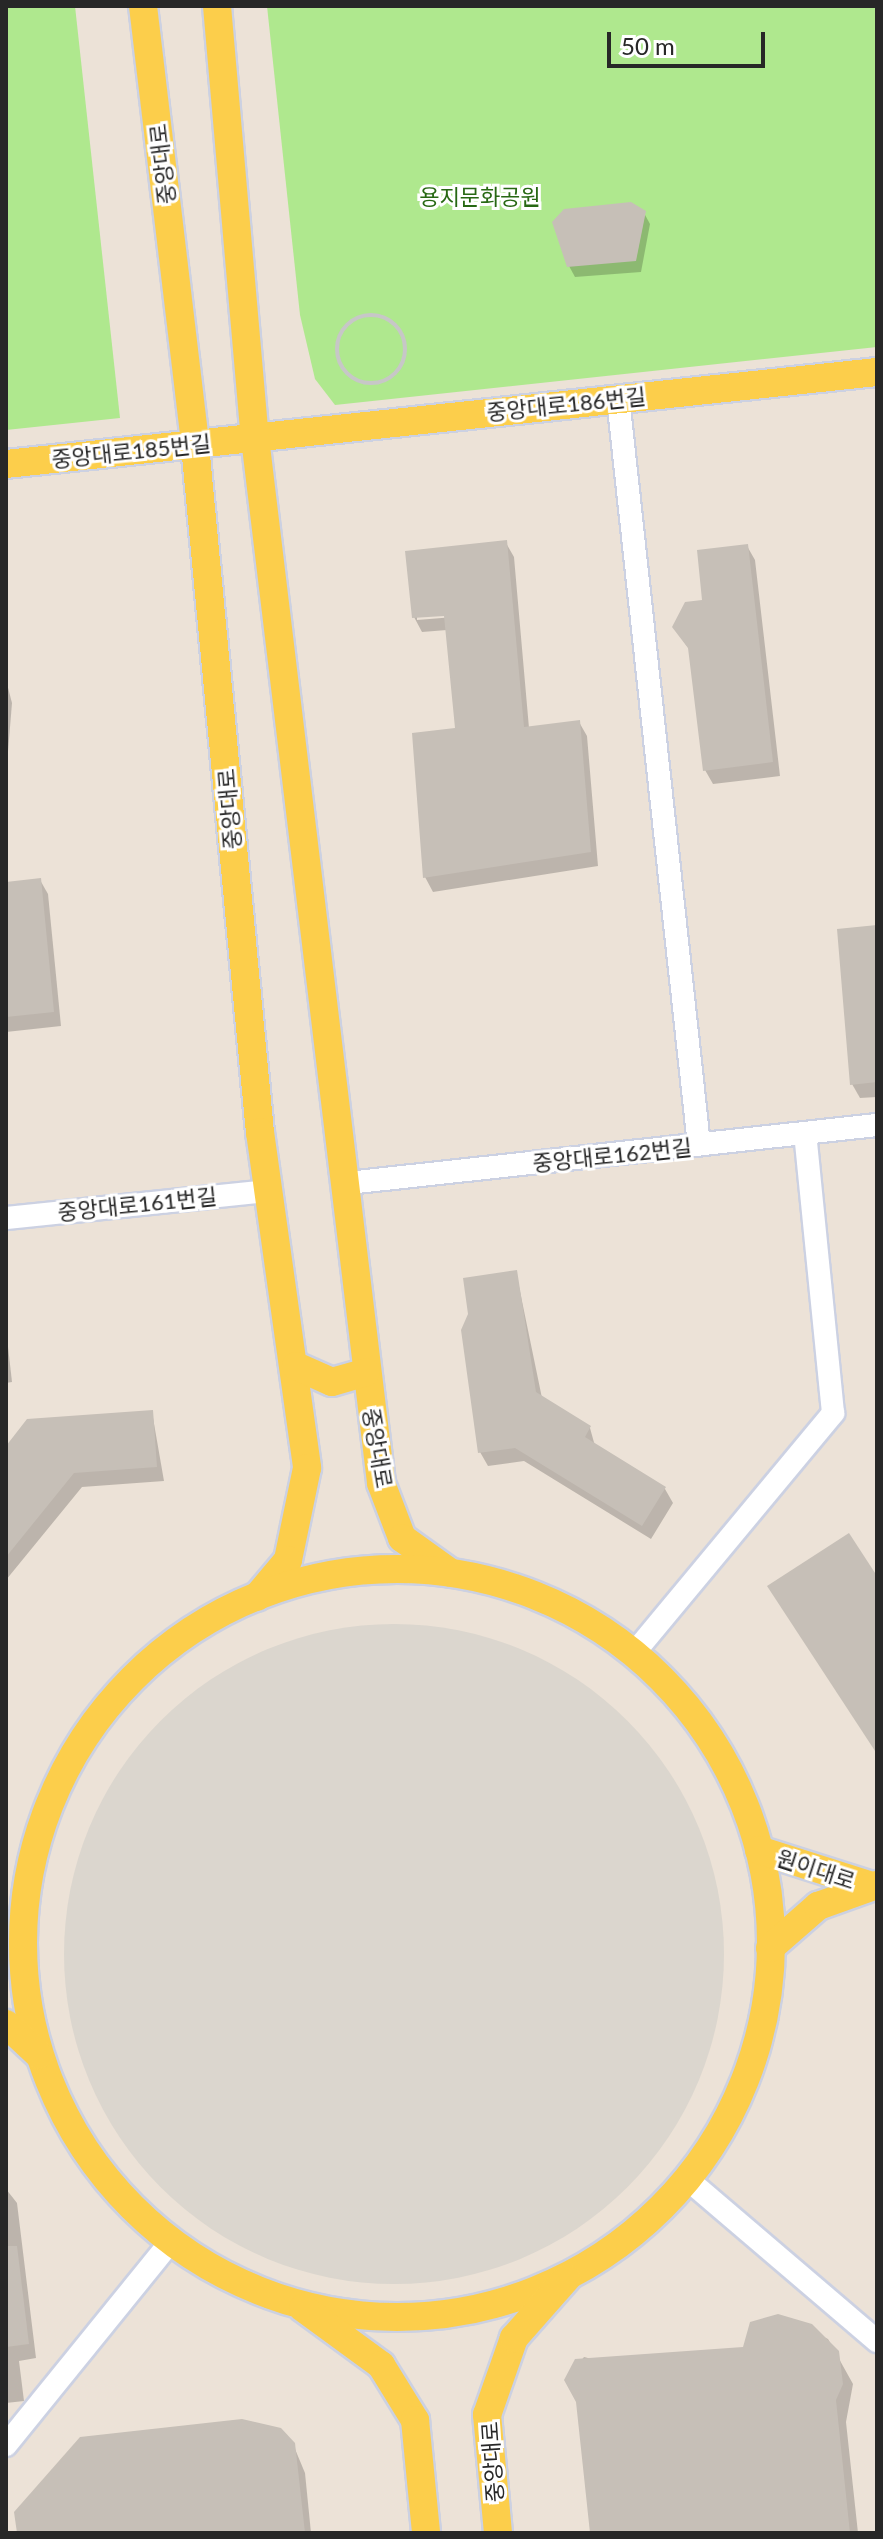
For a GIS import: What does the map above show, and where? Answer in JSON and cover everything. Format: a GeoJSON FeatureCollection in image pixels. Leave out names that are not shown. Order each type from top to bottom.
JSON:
{"type":"FeatureCollection","features":[{"type":"Feature","properties":{"kind":"main road","name":"중앙대로"},"geometry":{"type":"LineString","coordinates":[[143,6],[195,445],[268,1191],[296,1366],[307,1468],[288,1560],[256,1598]]}},
{"type":"Feature","properties":{"kind":"main road","name":"중앙대로"},"geometry":{"type":"LineString","coordinates":[[217,6],[255,438],[348,1183],[366,1372],[381,1483],[402,1538],[452,1573]]}},
{"type":"Feature","properties":{"kind":"main road","name":"중앙대로186번길"},"geometry":{"type":"LineString","coordinates":[[255,438],[877,372]]}},
{"type":"Feature","properties":{"kind":"main road","name":"중앙대로185번길"},"geometry":{"type":"LineString","coordinates":[[6,464],[255,438]]}},
{"type":"Feature","properties":{"kind":"main road"},"geometry":{"type":"LineString","coordinates":[[296,1366],[332,1382],[366,1372]]}},
{"type":"Feature","properties":{"kind":"main road"},"geometry":{"type":"LineString","coordinates":[[6,1920],[38,1838],[71,1761],[120,1693],[182,1638],[256,1598],[352,1572],[452,1573],[548,1601],[634,1653],[712,1741],[759,1850],[770,1948],[748,2070],[686,2178],[634,2231],[571,2272],[492,2304],[436,2314],[366,2315],[296,2303],[230,2278],[171,2241],[90,2158],[39,2055],[23,1947],[38,1838]]}},
{"type":"Feature","properties":{"kind":"main road","name":"원이대로"},"geometry":{"type":"LineString","coordinates":[[759,1850],[875,1886]]}},
{"type":"Feature","properties":{"kind":"main road","name":"원이대로"},"geometry":{"type":"LineString","coordinates":[[770,1948],[818,1906],[875,1886]]}},
{"type":"Feature","properties":{"kind":"main road"},"geometry":{"type":"LineString","coordinates":[[6,2024],[39,2055]]}},
{"type":"Feature","properties":{"kind":"main road","name":"중앙대로"},"geometry":{"type":"LineString","coordinates":[[498,2533],[487,2415],[514,2338],[571,2272]]}},
{"type":"Feature","properties":{"kind":"main road"},"geometry":{"type":"LineString","coordinates":[[296,2303],[381,2365],[415,2420],[426,2533]]}},
{"type":"Feature","properties":{"kind":"street"},"geometry":{"type":"LineString","coordinates":[[618,398],[699,1145]]}},
{"type":"Feature","properties":{"kind":"street","name":"중앙대로162번길"},"geometry":{"type":"LineString","coordinates":[[348,1183],[877,1125]]}},
{"type":"Feature","properties":{"kind":"street"},"geometry":{"type":"LineString","coordinates":[[634,1653],[833,1413],[805,1133]]}},
{"type":"Feature","properties":{"kind":"street","name":"중앙대로161번길"},"geometry":{"type":"LineString","coordinates":[[6,1218],[268,1191]]}},
{"type":"Feature","properties":{"kind":"street"},"geometry":{"type":"LineString","coordinates":[[686,2178],[877,2341]]}},
{"type":"Feature","properties":{"kind":"street"},"geometry":{"type":"LineString","coordinates":[[6,2445],[171,2241]]}},
{"type":"Feature","properties":{"kind":"path"},"geometry":{"type":"LineString","coordinates":[[380,316],[398,328],[404,359],[392,377],[369,383],[348,374],[337,353],[349,323],[380,316]]}},
{"type":"Feature","properties":{"kind":"green space"},"geometry":{"type":"Polygon","coordinates":[[[6,6],[75,6],[120,418],[6,430],[6,6]]]}},
{"type":"Feature","properties":{"kind":"green space","name":"용지문화공원"},"geometry":{"type":"Polygon","coordinates":[[[267,6],[877,6],[877,347],[335,405],[315,379],[300,315],[267,6]]]}},
{"type":"Feature","properties":{"kind":"shaded area"},"geometry":{"type":"Polygon","coordinates":[[[394,1624],[458,1631],[520,1650],[577,1680],[627,1721],[668,1771],[698,1828],[717,1890],[724,1954],[717,2018],[698,2080],[668,2137],[627,2187],[577,2228],[520,2258],[458,2277],[394,2284],[330,2277],[268,2258],[211,2228],[161,2187],[120,2137],[90,2080],[71,2018],[64,1954],[71,1890],[90,1828],[120,1771],[161,1721],[211,1680],[268,1650],[330,1631],[394,1624]]]}},
{"type":"Feature","properties":{"kind":"building"},"geometry":{"type":"Polygon","coordinates":[[[631,202],[646,211],[636,261],[567,267],[552,222],[564,209],[631,202]]]}},
{"type":"Feature","properties":{"kind":"building"},"geometry":{"type":"Polygon","coordinates":[[[507,540],[524,727],[580,720],[591,852],[423,878],[412,733],[455,728],[444,616],[412,618],[405,551],[507,540]]]}},
{"type":"Feature","properties":{"kind":"building"},"geometry":{"type":"Polygon","coordinates":[[[748,544],[773,762],[703,771],[688,648],[672,627],[685,602],[702,600],[697,550],[748,544]]]}},
{"type":"Feature","properties":{"kind":"building"},"geometry":{"type":"Polygon","coordinates":[[[41,878],[54,1012],[6,1017],[6,882],[41,878]]]}},
{"type":"Feature","properties":{"kind":"building"},"geometry":{"type":"Polygon","coordinates":[[[877,925],[877,1082],[850,1085],[837,929],[877,925]]]}},
{"type":"Feature","properties":{"kind":"building"},"geometry":{"type":"Polygon","coordinates":[[[517,1270],[536,1392],[591,1426],[585,1437],[666,1487],[642,1526],[515,1448],[478,1453],[461,1330],[468,1314],[463,1278],[517,1270]]]}},
{"type":"Feature","properties":{"kind":"building"},"geometry":{"type":"Polygon","coordinates":[[[153,1410],[157,1467],[74,1473],[6,1557],[6,1446],[27,1419],[153,1410]]]}},
{"type":"Feature","properties":{"kind":"building"},"geometry":{"type":"Polygon","coordinates":[[[849,1533],[877,1576],[877,1754],[767,1586],[849,1533]]]}},
{"type":"Feature","properties":{"kind":"building"},"geometry":{"type":"Polygon","coordinates":[[[6,2246],[17,2246],[29,2344],[6,2347],[6,2246]]]}},
{"type":"Feature","properties":{"kind":"building"},"geometry":{"type":"Polygon","coordinates":[[[778,2314],[812,2324],[839,2351],[843,2384],[836,2400],[850,2533],[590,2533],[576,2402],[564,2380],[575,2359],[743,2347],[750,2322],[778,2314]]]}},
{"type":"Feature","properties":{"kind":"building"},"geometry":{"type":"Polygon","coordinates":[[[242,2419],[281,2428],[295,2443],[305,2533],[17,2533],[14,2512],[80,2437],[242,2419]]]}}]}
